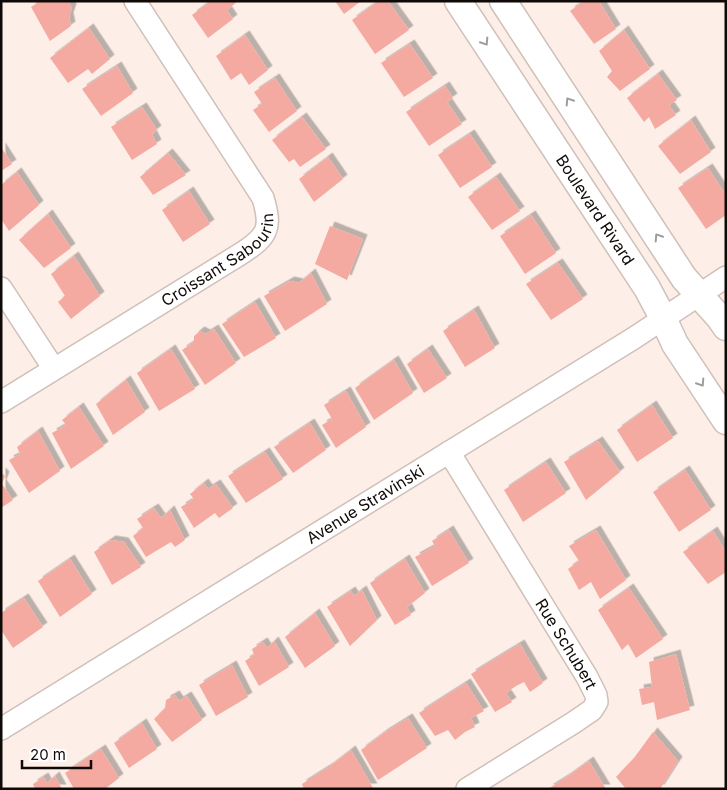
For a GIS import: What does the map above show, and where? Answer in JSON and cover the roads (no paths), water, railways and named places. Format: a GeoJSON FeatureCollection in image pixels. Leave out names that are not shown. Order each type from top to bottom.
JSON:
{"type":"FeatureCollection","features":[{"type":"Feature","properties":{"kind":"street","name":"Croissant Sabourin"},"geometry":{"type":"LineString","coordinates":[[1,402],[257,244],[265,234],[267,223],[266,210],[262,198],[135,1]]}},
{"type":"Feature","properties":{"kind":"street","name":"Boulevard Rivard"},"geometry":{"type":"LineString","coordinates":[[458,1],[647,288],[675,344],[726,421]]}},
{"type":"Feature","properties":{"kind":"street"},"geometry":{"type":"LineString","coordinates":[[504,1],[684,278],[726,327]]}},
{"type":"Feature","properties":{"kind":"street","name":"Avenue Stravinski"},"geometry":{"type":"LineString","coordinates":[[1,729],[449,452],[726,277]]}},
{"type":"Feature","properties":{"kind":"street"},"geometry":{"type":"LineString","coordinates":[[1,288],[54,369]]}},
{"type":"Feature","properties":{"kind":"street","name":"Rue Schubert"},"geometry":{"type":"LineString","coordinates":[[449,452],[587,677],[596,695],[597,702],[592,710],[573,723],[467,789]]}}]}
